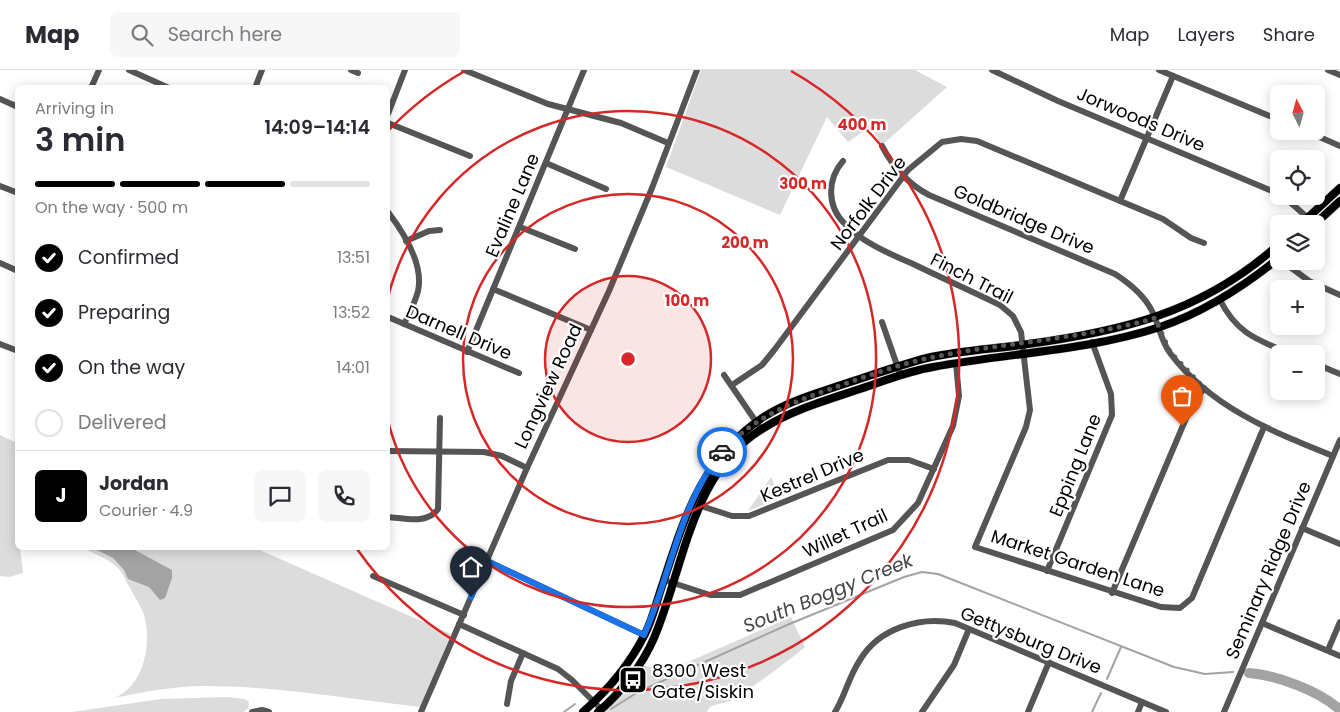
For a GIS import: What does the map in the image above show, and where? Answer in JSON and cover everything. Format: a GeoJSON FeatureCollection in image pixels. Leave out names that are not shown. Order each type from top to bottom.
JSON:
{"type":"FeatureCollection","features":[{"type":"Feature","properties":{"kind":"main road"},"geometry":{"type":"LineString","coordinates":[[1311,215],[1340,188]]}},
{"type":"Feature","properties":{"kind":"main road"},"geometry":{"type":"LineString","coordinates":[[1325,215],[1340,201]]}},
{"type":"Feature","properties":{"kind":"main road"},"geometry":{"type":"LineString","coordinates":[[583,712],[622,673],[644,635],[688,510],[706,473],[726,447],[756,422],[785,405],[897,366],[955,353],[1024,344],[1119,328],[1155,318],[1215,292],[1255,266],[1270,252]]}},
{"type":"Feature","properties":{"kind":"main road"},"geometry":{"type":"LineString","coordinates":[[599,711],[642,659],[654,639],[701,506],[712,483],[733,452],[761,429],[808,406],[900,375],[956,363],[1025,354],[1092,342],[1158,327],[1188,316],[1220,300],[1270,265]]}},
{"type":"Feature","properties":{"kind":"street"},"geometry":{"type":"LineString","coordinates":[[92,85],[99,70]]}},
{"type":"Feature","properties":{"kind":"street"},"geometry":{"type":"LineString","coordinates":[[129,70],[162,85]]}},
{"type":"Feature","properties":{"kind":"street"},"geometry":{"type":"LineString","coordinates":[[256,85],[262,70]]}},
{"type":"Feature","properties":{"kind":"street"},"geometry":{"type":"LineString","coordinates":[[350,70],[358,73]]}},
{"type":"Feature","properties":{"kind":"street"},"geometry":{"type":"LineString","coordinates":[[390,109],[405,70]]}},
{"type":"Feature","properties":{"kind":"street"},"geometry":{"type":"LineString","coordinates":[[464,70],[548,104],[621,122],[668,143]]}},
{"type":"Feature","properties":{"kind":"street","name":"Evaline Lane"},"geometry":{"type":"LineString","coordinates":[[467,352],[584,70]]}},
{"type":"Feature","properties":{"kind":"street","name":"Longview Road"},"geometry":{"type":"LineString","coordinates":[[421,712],[527,468],[591,330],[652,188],[697,70]]}},
{"type":"Feature","properties":{"kind":"street","name":"Jorwoods Drive"},"geometry":{"type":"LineString","coordinates":[[992,70],[1058,101],[1270,190]]}},
{"type":"Feature","properties":{"kind":"street"},"geometry":{"type":"LineString","coordinates":[[1159,70],[1270,116]]}},
{"type":"Feature","properties":{"kind":"street"},"geometry":{"type":"LineString","coordinates":[[1328,70],[1340,75]]}},
{"type":"Feature","properties":{"kind":"street"},"geometry":{"type":"LineString","coordinates":[[1120,201],[1174,76]]}},
{"type":"Feature","properties":{"kind":"street"},"geometry":{"type":"LineString","coordinates":[[0,100],[15,106]]}},
{"type":"Feature","properties":{"kind":"street"},"geometry":{"type":"LineString","coordinates":[[390,124],[470,156]]}},
{"type":"Feature","properties":{"kind":"street","name":"Norfolk Drive"},"geometry":{"type":"LineString","coordinates":[[732,385],[762,365],[903,176],[926,153],[942,142],[961,139],[977,141],[1163,219],[1191,238],[1204,243]]}},
{"type":"Feature","properties":{"kind":"street"},"geometry":{"type":"LineString","coordinates":[[1325,139],[1340,146]]}},
{"type":"Feature","properties":{"kind":"street","name":"Goldbridge Drive"},"geometry":{"type":"LineString","coordinates":[[882,146],[892,163],[918,189],[1115,274],[1140,295],[1155,318],[1170,352],[1204,388],[1233,410],[1264,427],[1333,456]]}},
{"type":"Feature","properties":{"kind":"street","name":"Finch Trail"},"geometry":{"type":"LineString","coordinates":[[843,161],[834,176],[832,199],[841,220],[860,236],[886,252],[1008,310],[1020,327],[1030,392],[1029,418],[975,546]]}},
{"type":"Feature","properties":{"kind":"street"},"geometry":{"type":"LineString","coordinates":[[546,163],[606,189]]}},
{"type":"Feature","properties":{"kind":"street"},"geometry":{"type":"LineString","coordinates":[[0,186],[15,192]]}},
{"type":"Feature","properties":{"kind":"street"},"geometry":{"type":"LineString","coordinates":[[1291,205],[1299,215]]}},
{"type":"Feature","properties":{"kind":"street"},"geometry":{"type":"LineString","coordinates":[[390,215],[416,262],[419,284],[415,301],[404,324]]}},
{"type":"Feature","properties":{"kind":"street"},"geometry":{"type":"LineString","coordinates":[[520,227],[575,249]]}},
{"type":"Feature","properties":{"kind":"street"},"geometry":{"type":"LineString","coordinates":[[406,241],[429,231],[440,230]]}},
{"type":"Feature","properties":{"kind":"street"},"geometry":{"type":"LineString","coordinates":[[0,263],[15,270]]}},
{"type":"Feature","properties":{"kind":"street"},"geometry":{"type":"LineString","coordinates":[[1294,270],[1309,281],[1340,295]]}},
{"type":"Feature","properties":{"kind":"street"},"geometry":{"type":"LineString","coordinates":[[493,289],[591,330]]}},
{"type":"Feature","properties":{"kind":"street"},"geometry":{"type":"LineString","coordinates":[[1220,300],[1234,323],[1241,330],[1272,345]]}},
{"type":"Feature","properties":{"kind":"street","name":"Darnell Drive"},"geometry":{"type":"LineString","coordinates":[[390,318],[519,373]]}},
{"type":"Feature","properties":{"kind":"street"},"geometry":{"type":"LineString","coordinates":[[882,322],[900,375]]}},
{"type":"Feature","properties":{"kind":"street","name":"Epping Lane"},"geometry":{"type":"LineString","coordinates":[[1047,570],[1112,415],[1111,394],[1092,342]]}},
{"type":"Feature","properties":{"kind":"street"},"geometry":{"type":"LineString","coordinates":[[0,344],[15,350]]}},
{"type":"Feature","properties":{"kind":"street","name":"Willet Trail"},"geometry":{"type":"LineString","coordinates":[[664,580],[710,595],[740,595],[893,530],[908,516],[922,497],[958,410],[959,396],[956,363]]}},
{"type":"Feature","properties":{"kind":"street"},"geometry":{"type":"LineString","coordinates":[[1325,368],[1340,374]]}},
{"type":"Feature","properties":{"kind":"street"},"geometry":{"type":"LineString","coordinates":[[724,374],[761,429]]}},
{"type":"Feature","properties":{"kind":"street"},"geometry":{"type":"LineString","coordinates":[[1112,593],[1190,409],[1204,388]]}},
{"type":"Feature","properties":{"kind":"street"},"geometry":{"type":"LineString","coordinates":[[390,517],[424,519],[436,512],[440,499],[440,418]]}},
{"type":"Feature","properties":{"kind":"street","name":"Market Garden Lane"},"geometry":{"type":"LineString","coordinates":[[975,546],[1112,593],[1171,608],[1180,608],[1192,598],[1264,427]]}},
{"type":"Feature","properties":{"kind":"street","name":"Seminary Ridge Drive"},"geometry":{"type":"LineString","coordinates":[[1224,712],[1340,440]]}},
{"type":"Feature","properties":{"kind":"street"},"geometry":{"type":"LineString","coordinates":[[390,451],[491,453],[527,468]]}},
{"type":"Feature","properties":{"kind":"street","name":"Kestrel Drive"},"geometry":{"type":"LineString","coordinates":[[701,506],[732,516],[749,516],[888,460],[908,460],[934,468]]}},
{"type":"Feature","properties":{"kind":"street"},"geometry":{"type":"LineString","coordinates":[[1302,528],[1340,544]]}},
{"type":"Feature","properties":{"kind":"street"},"geometry":{"type":"LineString","coordinates":[[487,561],[644,635]]}},
{"type":"Feature","properties":{"kind":"street"},"geometry":{"type":"LineString","coordinates":[[373,576],[464,615]]}},
{"type":"Feature","properties":{"kind":"street","name":"Gettysburg Drive"},"geometry":{"type":"LineString","coordinates":[[834,712],[860,658],[870,647],[893,630],[930,620],[954,623],[1166,712]]}},
{"type":"Feature","properties":{"kind":"street"},"geometry":{"type":"LineString","coordinates":[[1328,650],[1340,622]]}},
{"type":"Feature","properties":{"kind":"street"},"geometry":{"type":"LineString","coordinates":[[1262,623],[1340,656]]}},
{"type":"Feature","properties":{"kind":"street"},"geometry":{"type":"LineString","coordinates":[[459,624],[558,670],[594,702],[599,711]]}},
{"type":"Feature","properties":{"kind":"street"},"geometry":{"type":"LineString","coordinates":[[922,712],[954,665],[969,629]]}},
{"type":"Feature","properties":{"kind":"street"},"geometry":{"type":"LineString","coordinates":[[508,704],[511,681],[523,653]]}},
{"type":"Feature","properties":{"kind":"street"},"geometry":{"type":"LineString","coordinates":[[1028,712],[1049,662]]}},
{"type":"Feature","properties":{"kind":"street"},"geometry":{"type":"LineString","coordinates":[[1138,712],[1142,702]]}},
{"type":"Feature","properties":{"kind":"street"},"geometry":{"type":"LineString","coordinates":[[252,712],[262,710],[269,712]]}},
{"type":"Feature","properties":{"kind":"shaded area"},"geometry":{"type":"Polygon","coordinates":[[[701,70],[915,70],[947,87],[881,146],[871,126],[848,142],[827,117],[780,215],[666,167],[701,70]]]}},
{"type":"Feature","properties":{"kind":"shaded area"},"geometry":{"type":"Polygon","coordinates":[[[0,435],[15,442],[15,550],[20,550],[23,573],[9,577],[0,576],[0,435]]]}},
{"type":"Feature","properties":{"kind":"shaded area"},"geometry":{"type":"Polygon","coordinates":[[[771,477],[780,498],[748,511],[771,477]]]}},
{"type":"Feature","properties":{"kind":"shaded area"},"geometry":{"type":"Polygon","coordinates":[[[86,550],[260,550],[451,634],[421,707],[259,688],[205,686],[182,687],[114,698],[124,692],[139,674],[146,651],[146,626],[144,615],[123,575],[114,564],[86,550]]]}},
{"type":"Feature","properties":{"kind":"shaded area"},"geometry":{"type":"Polygon","coordinates":[[[97,550],[135,550],[172,570],[172,578],[165,598],[160,600],[149,587],[128,579],[124,570],[113,558],[97,550]]]}},
{"type":"Feature","properties":{"kind":"shaded area"},"geometry":{"type":"Polygon","coordinates":[[[791,617],[805,647],[750,689],[730,701],[714,705],[707,712],[604,712],[629,687],[643,665],[665,672],[791,617]]]}},
{"type":"Feature","properties":{"kind":"shaded area"},"geometry":{"type":"Polygon","coordinates":[[[228,697],[245,699],[249,702],[248,708],[244,712],[72,712],[161,699],[228,697]]]}},
{"type":"Feature","properties":{"kind":"waterway","name":"South Boggy Creek"},"geometry":{"type":"LineString","coordinates":[[611,709],[638,692],[787,625],[904,577],[922,572],[938,574],[1174,667],[1205,674],[1233,672]]}},
{"type":"Feature","properties":{"kind":"waterway"},"geometry":{"type":"LineString","coordinates":[[1107,679],[1121,647]]}},
{"type":"Feature","properties":{"kind":"waterway","name":"South Boggy Creek"},"geometry":{"type":"LineString","coordinates":[[1249,673],[1272,677],[1310,690],[1340,710]]}},
{"type":"Feature","properties":{"kind":"waterway"},"geometry":{"type":"LineString","coordinates":[[1092,712],[1101,693]]}},
{"type":"Feature","properties":{"kind":"waterway","name":"South Boggy Creek"},"geometry":{"type":"LineString","coordinates":[[564,712],[575,704]]}},
{"type":"Feature","properties":{"kind":"way so far"},"geometry":{"type":"LineString","coordinates":[[722,452],[756,422],[785,405],[897,366],[931,357],[1119,328],[1155,318],[1170,352],[1204,388],[1195,400],[1182,426]]}},
{"type":"Feature","properties":{"kind":"place","name":"8300 West Gate/Siskin"},"geometry":{"type":"Point","coordinates":[633,680]}},
{"type":"Feature","properties":{"kind":"route"},"geometry":{"type":"LineString","coordinates":[[471,597],[487,561],[644,635],[688,510],[706,473],[722,452]]}}]}
